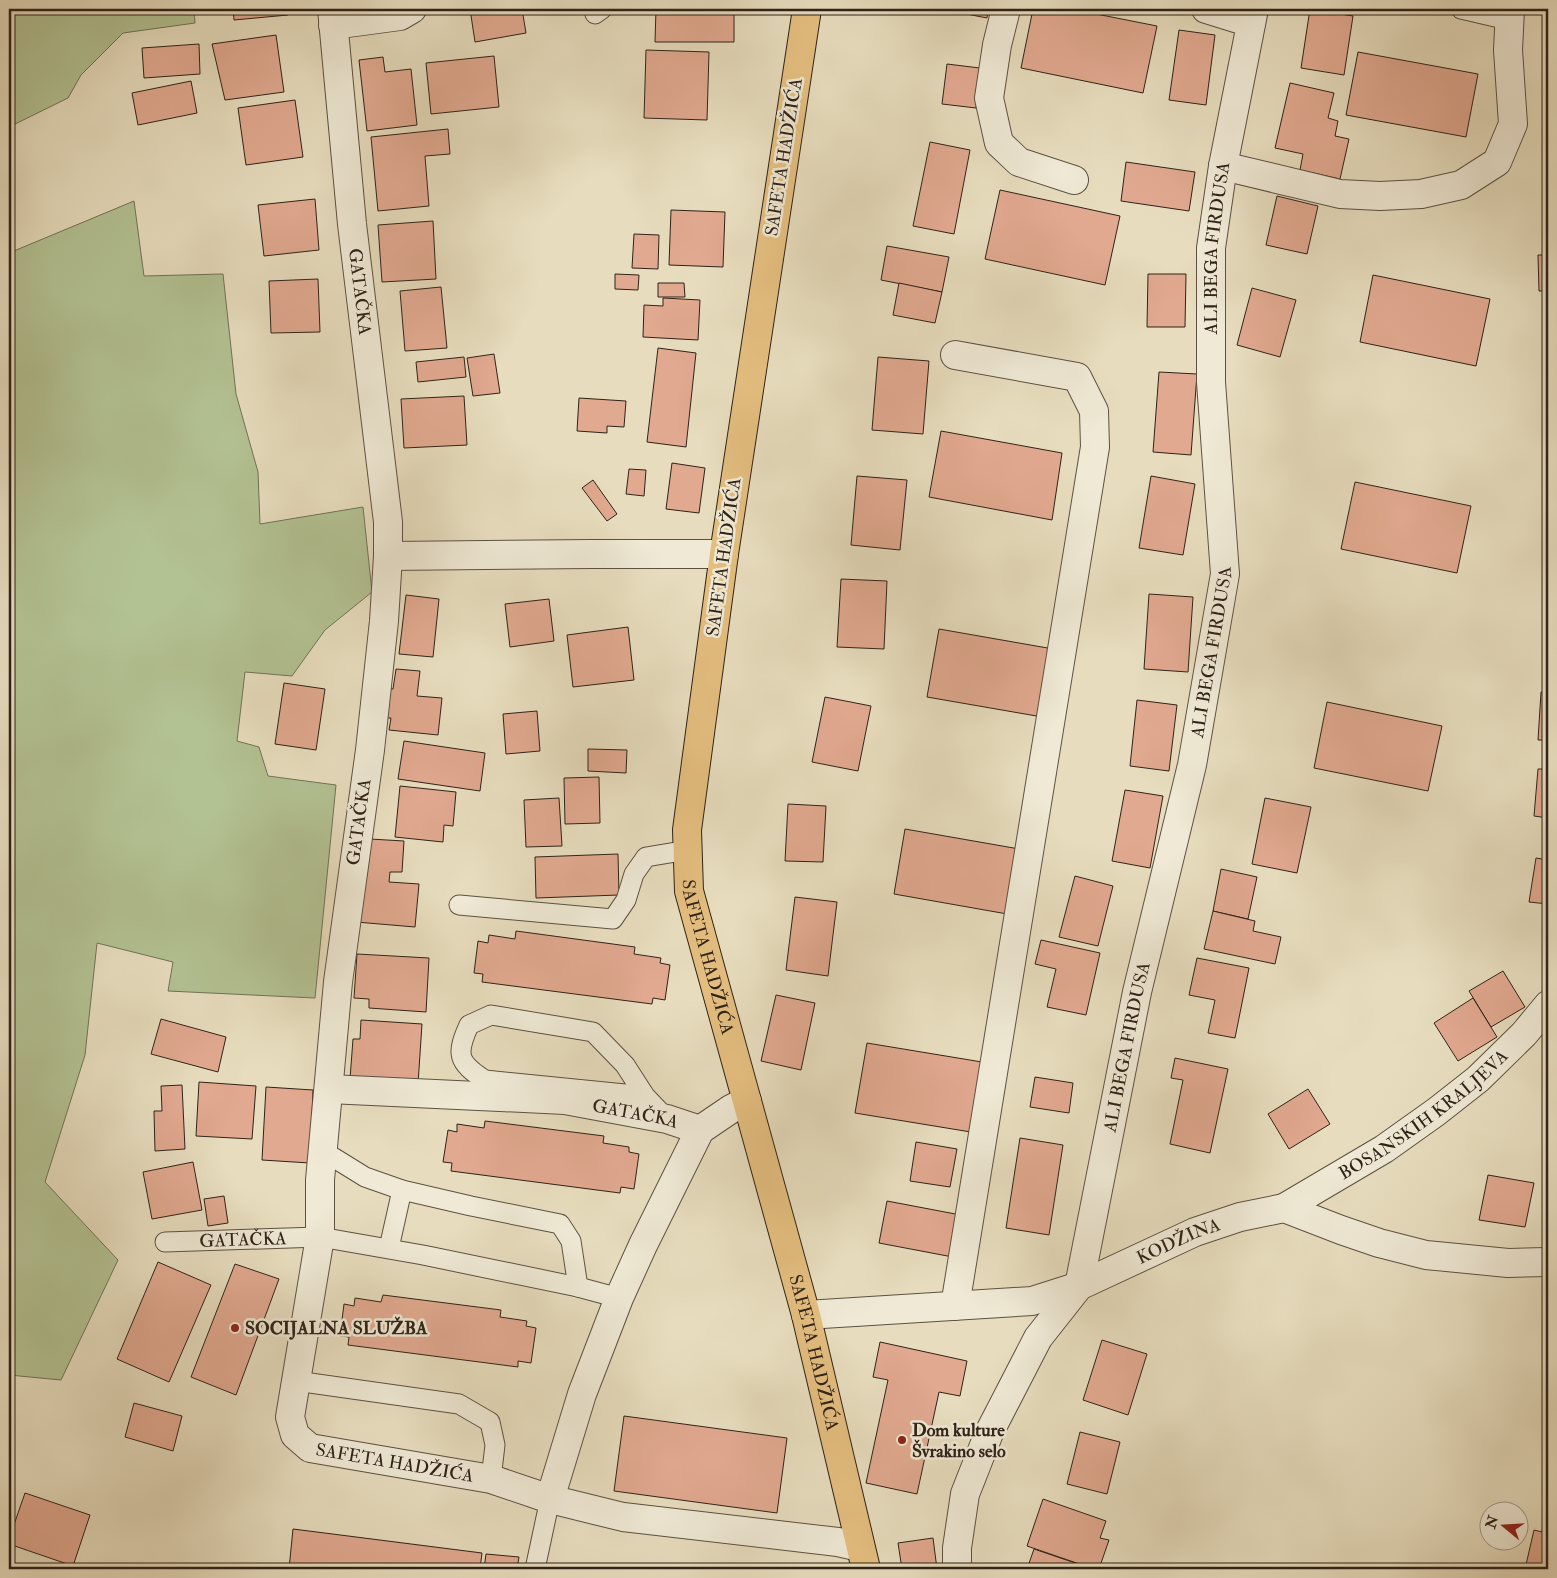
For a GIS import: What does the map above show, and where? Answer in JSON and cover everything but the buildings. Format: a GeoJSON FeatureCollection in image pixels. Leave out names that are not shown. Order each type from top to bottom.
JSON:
{"type":"FeatureCollection","features":[{"type":"Feature","properties":{"kind":"main road","name":"SAFETA HADŽIĆA"},"geometry":{"type":"LineString","coordinates":[[807,9],[724,554],[687,830],[689,891],[806,1315],[863,1558]]}},
{"type":"Feature","properties":{"kind":"street","name":"GATAČKA"},"geometry":{"type":"LineString","coordinates":[[320,1236],[320,1180],[338,982],[370,750],[384,621],[388,556],[388,522],[352,224],[332,17],[400,16],[412,9]]}},
{"type":"Feature","properties":{"kind":"street"},"geometry":{"type":"LineString","coordinates":[[1006,9],[997,45],[989,98],[999,143],[1019,162],[1074,180]]}},
{"type":"Feature","properties":{"kind":"street"},"geometry":{"type":"LineString","coordinates":[[1206,9],[1252,16]]}},
{"type":"Feature","properties":{"kind":"street"},"geometry":{"type":"LineString","coordinates":[[1223,166],[1340,194],[1380,196],[1421,194],[1461,186],[1497,162],[1513,124],[1508,50],[1509,14]]}},
{"type":"Feature","properties":{"kind":"street","name":"ALI BEGA FIRDUSA"},"geometry":{"type":"LineString","coordinates":[[1079,1286],[1137,992],[1192,765],[1225,574],[1211,382],[1211,248],[1223,166],[1252,16]]}},
{"type":"Feature","properties":{"kind":"street"},"geometry":{"type":"LineString","coordinates":[[955,355],[1077,377],[1094,411],[1096,448],[955,1306]]}},
{"type":"Feature","properties":{"kind":"street"},"geometry":{"type":"LineString","coordinates":[[388,556],[724,554]]}},
{"type":"Feature","properties":{"kind":"street","name":"BOSANSKIH KRALJEVA"},"geometry":{"type":"LineString","coordinates":[[1284,1208],[1384,1149],[1436,1112],[1478,1079],[1524,1034],[1548,1004]]}},
{"type":"Feature","properties":{"kind":"street","name":"GATAČKA"},"geometry":{"type":"LineString","coordinates":[[329,1089],[565,1100],[667,1119],[700,1130]]}},
{"type":"Feature","properties":{"kind":"street"},"geometry":{"type":"LineString","coordinates":[[550,1499],[582,1394],[619,1298],[643,1245],[700,1130],[731,1109],[747,1101]]}},
{"type":"Feature","properties":{"kind":"street"},"geometry":{"type":"LineString","coordinates":[[1284,1208],[1379,1243],[1426,1255],[1508,1263],[1548,1262]]}},
{"type":"Feature","properties":{"kind":"street","name":"KODŽINA"},"geometry":{"type":"LineString","coordinates":[[806,1315],[1032,1301],[1079,1286],[1194,1232],[1240,1217],[1284,1208]]}},
{"type":"Feature","properties":{"kind":"street","name":"SAFETA HADŽIĆA"},"geometry":{"type":"LineString","coordinates":[[320,1236],[290,1416],[295,1436],[310,1448],[491,1480],[550,1499],[623,1517],[793,1537],[863,1558]]}},
{"type":"Feature","properties":{"kind":"street"},"geometry":{"type":"LineString","coordinates":[[957,1569],[957,1548],[965,1494],[989,1433],[1038,1338],[1079,1286]]}},
{"type":"Feature","properties":{"kind":"lane"},"geometry":{"type":"LineString","coordinates":[[1461,9],[1509,14]]}},
{"type":"Feature","properties":{"kind":"lane"},"geometry":{"type":"LineString","coordinates":[[459,905],[613,919],[626,900],[634,874],[646,857],[688,850]]}},
{"type":"Feature","properties":{"kind":"lane"},"geometry":{"type":"LineString","coordinates":[[645,1096],[485,1080],[470,1071],[462,1061],[461,1044],[469,1025],[490,1015],[593,1032],[625,1065],[645,1096],[667,1119]]}},
{"type":"Feature","properties":{"kind":"lane"},"geometry":{"type":"LineString","coordinates":[[323,1152],[366,1178],[402,1190],[560,1224],[571,1241],[578,1287]]}},
{"type":"Feature","properties":{"kind":"lane"},"geometry":{"type":"LineString","coordinates":[[389,1248],[402,1190]]}},
{"type":"Feature","properties":{"kind":"lane","name":"GATAČKA"},"geometry":{"type":"LineString","coordinates":[[164,1242],[320,1236],[389,1248],[578,1287],[619,1298]]}},
{"type":"Feature","properties":{"kind":"lane"},"geometry":{"type":"LineString","coordinates":[[296,1381],[459,1404],[490,1422],[495,1445],[491,1480]]}},
{"type":"Feature","properties":{"kind":"lane"},"geometry":{"type":"LineString","coordinates":[[535,1569],[550,1499]]}},
{"type":"Feature","properties":{"kind":"green space"},"geometry":{"type":"Polygon","coordinates":[[[9,9],[194,9],[195,23],[123,33],[81,75],[68,98],[9,127],[9,9]]]}},
{"type":"Feature","properties":{"kind":"green space"},"geometry":{"type":"Polygon","coordinates":[[[134,201],[144,276],[223,274],[236,394],[258,472],[260,524],[363,507],[372,592],[325,630],[292,676],[245,672],[237,741],[259,747],[268,776],[336,785],[315,998],[168,991],[173,962],[97,943],[85,1055],[45,1182],[118,1260],[61,1380],[9,1375],[9,253],[134,201]]]}},
{"type":"Feature","properties":{"kind":"place","name":"SOCIJALNA SLUŽBA"},"geometry":{"type":"Point","coordinates":[235,1328]}},
{"type":"Feature","properties":{"kind":"place","name":"Dom kulture Švrakino selo"},"geometry":{"type":"Point","coordinates":[902,1440]}}]}
